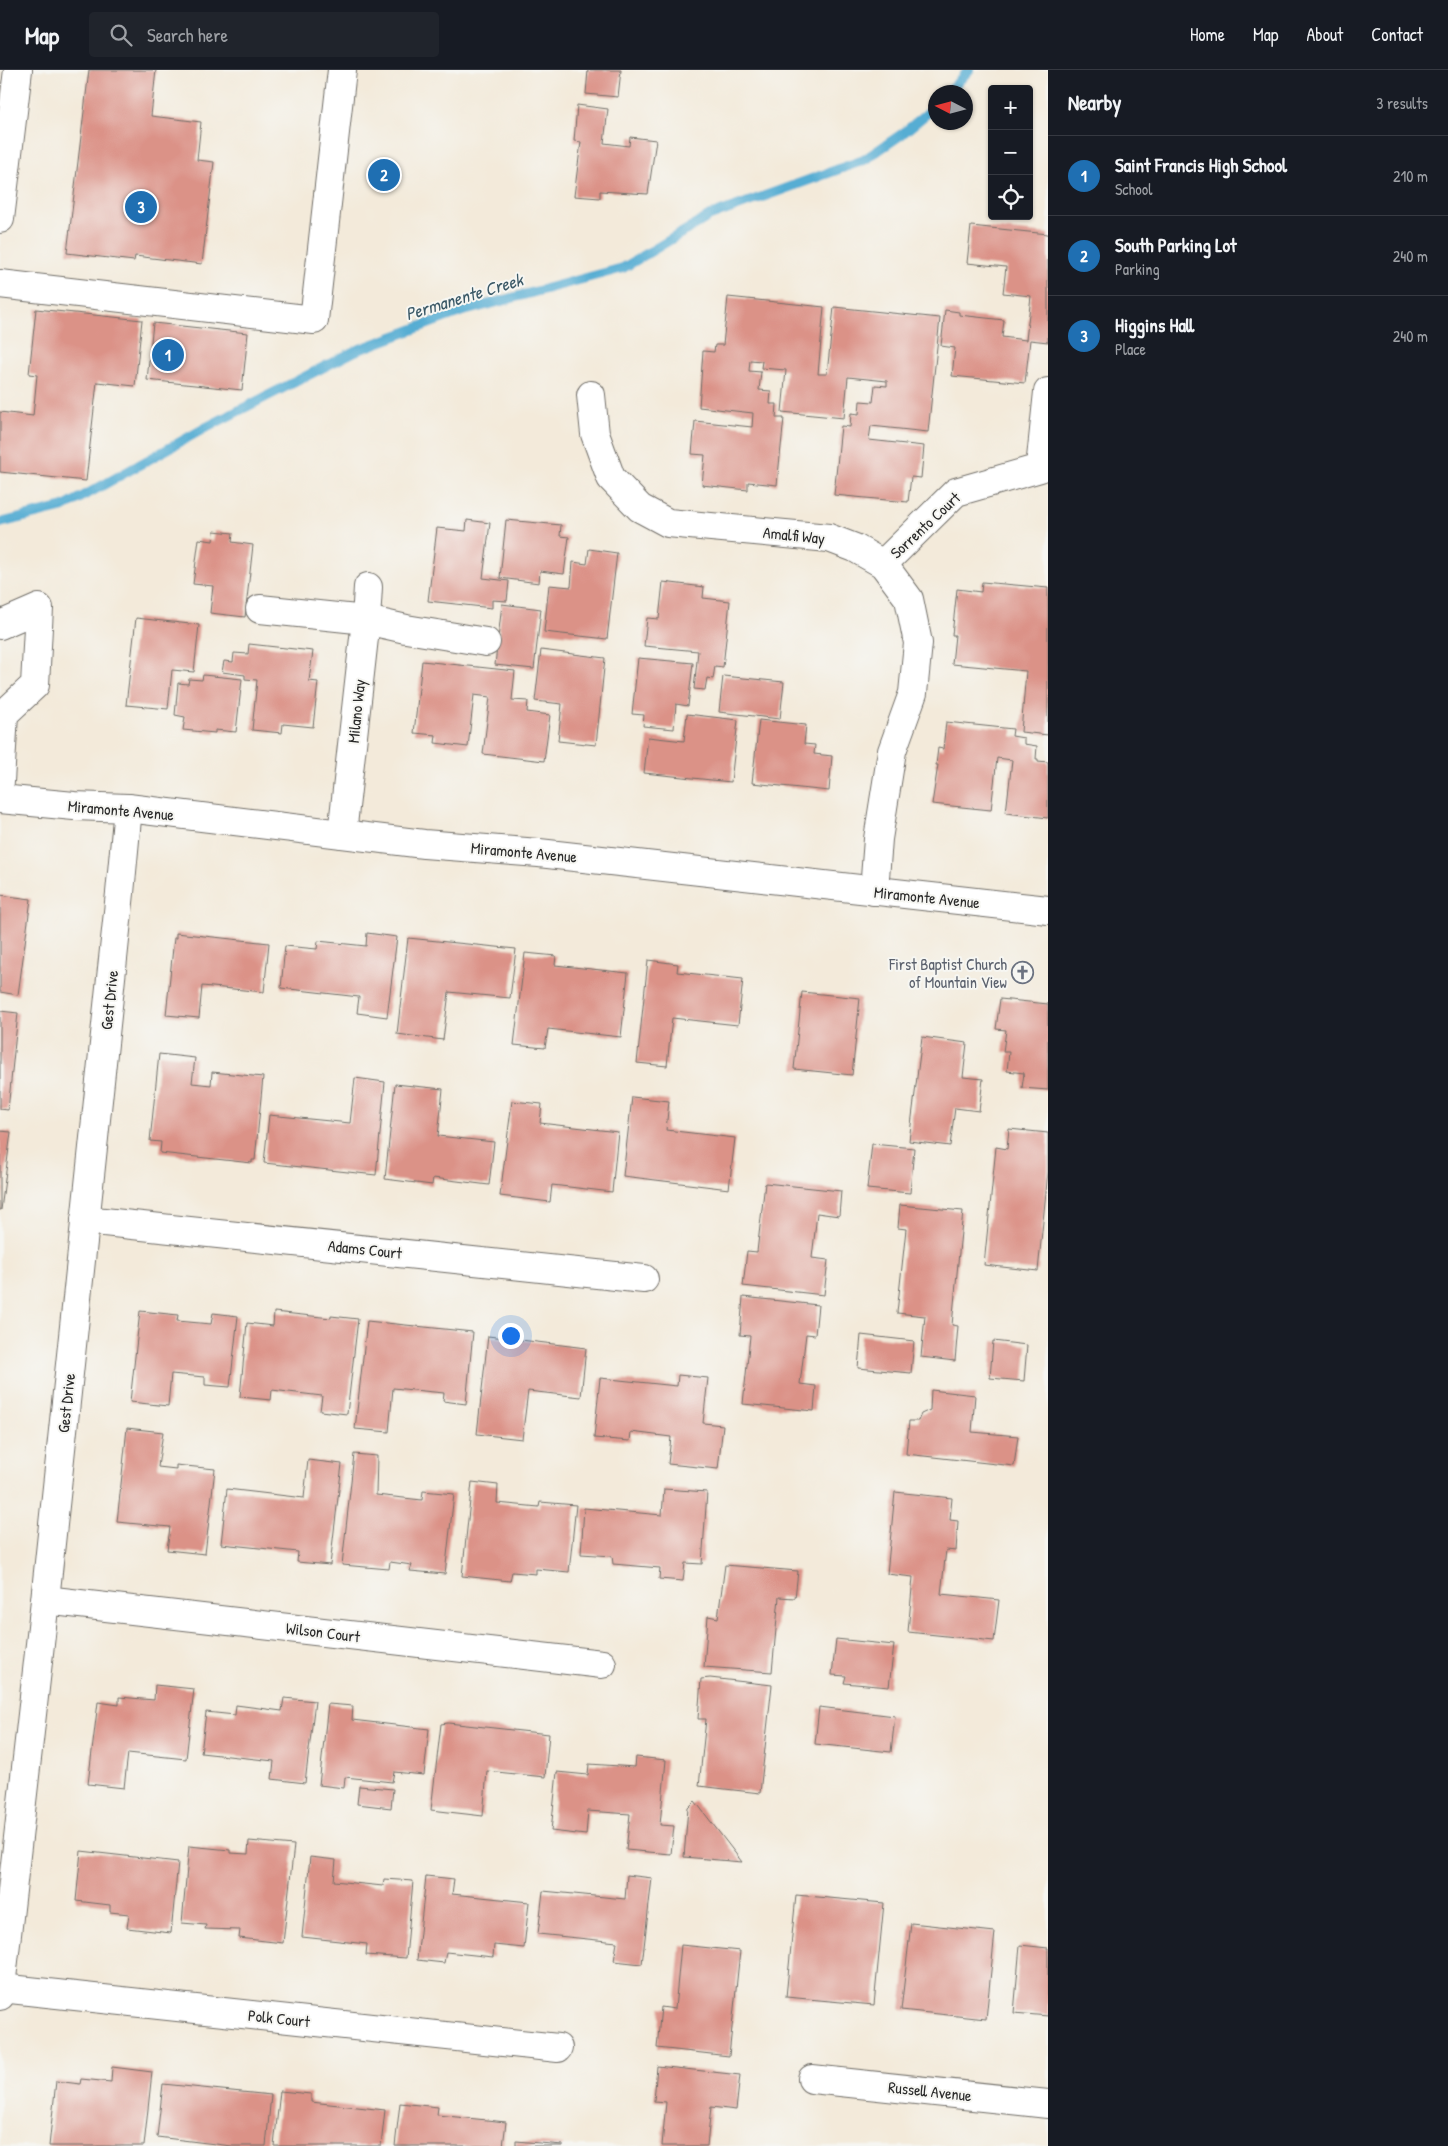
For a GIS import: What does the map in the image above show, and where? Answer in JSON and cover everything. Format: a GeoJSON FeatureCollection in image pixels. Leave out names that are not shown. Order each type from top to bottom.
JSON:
{"type":"FeatureCollection","features":[{"type":"Feature","properties":{"kind":"street"},"geometry":{"type":"LineString","coordinates":[[0,219],[18,70]]}},
{"type":"Feature","properties":{"kind":"street"},"geometry":{"type":"LineString","coordinates":[[0,284],[314,320],[342,70]]}},
{"type":"Feature","properties":{"kind":"street","name":"Sorrento Court"},"geometry":{"type":"LineString","coordinates":[[883,564],[956,492],[1040,468],[1048,392]]}},
{"type":"Feature","properties":{"kind":"street","name":"Amalfi Way"},"geometry":{"type":"LineString","coordinates":[[591,395],[595,434],[611,478],[640,508],[668,522],[829,538],[855,548],[883,564],[910,599],[918,643],[913,693],[892,751],[878,839],[874,891]]}},
{"type":"Feature","properties":{"kind":"street","name":"Milano Way"},"geometry":{"type":"LineString","coordinates":[[342,834],[368,587]]}},
{"type":"Feature","properties":{"kind":"street"},"geometry":{"type":"LineString","coordinates":[[0,625],[39,608],[35,686],[2,712],[0,782]]}},
{"type":"Feature","properties":{"kind":"street"},"geometry":{"type":"LineString","coordinates":[[260,609],[366,620],[406,629],[486,642]]}},
{"type":"Feature","properties":{"kind":"street","name":"Miramonte Avenue"},"geometry":{"type":"LineString","coordinates":[[0,799],[74,806],[128,808],[424,844],[539,853],[1048,910]]}},
{"type":"Feature","properties":{"kind":"street","name":"Gest Drive"},"geometry":{"type":"LineString","coordinates":[[0,1992],[45,1600],[128,808]]}},
{"type":"Feature","properties":{"kind":"street","name":"Adams Court"},"geometry":{"type":"LineString","coordinates":[[85,1220],[644,1279]]}},
{"type":"Feature","properties":{"kind":"street","name":"Wilson Court"},"geometry":{"type":"LineString","coordinates":[[45,1600],[602,1664]]}},
{"type":"Feature","properties":{"kind":"street","name":"Polk Court"},"geometry":{"type":"LineString","coordinates":[[0,1992],[558,2048]]}},
{"type":"Feature","properties":{"kind":"street","name":"Russell Avenue"},"geometry":{"type":"LineString","coordinates":[[812,2079],[1048,2104]]}},
{"type":"Feature","properties":{"kind":"building"},"geometry":{"type":"Polygon","coordinates":[[[89,70],[156,70],[151,116],[201,122],[197,160],[214,162],[202,264],[135,256],[134,261],[67,253],[89,70]]]}},
{"type":"Feature","properties":{"kind":"building"},"geometry":{"type":"Polygon","coordinates":[[[588,70],[621,70],[618,97],[586,94],[588,70]]]}},
{"type":"Feature","properties":{"kind":"building"},"geometry":{"type":"Polygon","coordinates":[[[577,105],[608,109],[604,143],[629,146],[630,137],[656,140],[648,194],[600,191],[600,198],[574,196],[581,142],[574,141],[577,105]]]}},
{"type":"Feature","properties":{"kind":"building"},"geometry":{"type":"Polygon","coordinates":[[[971,226],[1048,234],[1048,342],[1030,340],[1025,383],[952,376],[955,348],[941,346],[945,310],[959,312],[959,315],[1004,320],[1002,337],[1026,340],[1031,296],[1003,293],[1006,267],[967,263],[971,226]]]}},
{"type":"Feature","properties":{"kind":"building"},"geometry":{"type":"Polygon","coordinates":[[[728,297],[824,307],[818,374],[827,374],[834,307],[940,318],[928,432],[871,426],[869,440],[924,446],[921,478],[911,477],[908,502],[834,495],[841,426],[850,427],[851,413],[859,414],[860,401],[873,402],[875,385],[887,386],[887,381],[848,377],[844,418],[782,412],[786,370],[761,368],[762,361],[750,360],[749,371],[761,372],[759,390],[771,391],[770,404],[777,404],[776,418],[784,418],[777,485],[748,482],[748,490],[702,485],[705,455],[692,454],[695,421],[752,427],[753,413],[699,407],[703,351],[714,352],[715,345],[723,345],[728,297]]]}},
{"type":"Feature","properties":{"kind":"building"},"geometry":{"type":"Polygon","coordinates":[[[36,309],[142,320],[135,386],[97,382],[86,481],[0,472],[0,412],[33,416],[37,375],[29,374],[36,309]]]}},
{"type":"Feature","properties":{"kind":"building"},"geometry":{"type":"Polygon","coordinates":[[[153,323],[248,333],[242,390],[147,380],[153,323]]]}},
{"type":"Feature","properties":{"kind":"building"},"geometry":{"type":"Polygon","coordinates":[[[467,520],[490,523],[483,578],[509,581],[507,601],[492,600],[492,608],[428,601],[437,528],[466,531],[467,520]]]}},
{"type":"Feature","properties":{"kind":"building"},"geometry":{"type":"Polygon","coordinates":[[[506,520],[561,525],[560,536],[569,537],[564,574],[540,571],[539,583],[500,578],[506,520]]]}},
{"type":"Feature","properties":{"kind":"building"},"geometry":{"type":"Polygon","coordinates":[[[214,531],[233,533],[232,542],[253,545],[245,617],[210,613],[213,586],[193,584],[199,539],[213,541],[214,531]]]}},
{"type":"Feature","properties":{"kind":"building"},"geometry":{"type":"Polygon","coordinates":[[[589,549],[617,553],[607,639],[544,632],[549,585],[571,587],[573,562],[587,564],[589,549]]]}},
{"type":"Feature","properties":{"kind":"building"},"geometry":{"type":"Polygon","coordinates":[[[663,582],[704,587],[703,598],[730,601],[723,667],[715,666],[713,679],[707,678],[705,690],[694,689],[698,651],[644,646],[647,618],[659,619],[663,582]]]}},
{"type":"Feature","properties":{"kind":"building"},"geometry":{"type":"Polygon","coordinates":[[[982,582],[1048,588],[1048,735],[1021,732],[1026,671],[952,664],[955,635],[952,635],[957,589],[981,592],[982,582]]]}},
{"type":"Feature","properties":{"kind":"building"},"geometry":{"type":"Polygon","coordinates":[[[502,604],[541,609],[534,669],[495,665],[502,604]]]}},
{"type":"Feature","properties":{"kind":"building"},"geometry":{"type":"Polygon","coordinates":[[[136,618],[199,625],[194,672],[172,670],[168,709],[126,705],[136,618]]]}},
{"type":"Feature","properties":{"kind":"building"},"geometry":{"type":"Polygon","coordinates":[[[249,644],[313,651],[309,681],[318,682],[313,727],[283,724],[282,733],[252,730],[257,680],[245,679],[245,675],[222,672],[224,661],[233,662],[234,653],[248,654],[249,644]]]}},
{"type":"Feature","properties":{"kind":"building"},"geometry":{"type":"Polygon","coordinates":[[[541,650],[605,658],[596,745],[558,741],[562,704],[535,701],[541,650]]]}},
{"type":"Feature","properties":{"kind":"building"},"geometry":{"type":"Polygon","coordinates":[[[638,658],[693,663],[688,706],[676,704],[674,729],[643,726],[644,715],[632,714],[638,658]]]}},
{"type":"Feature","properties":{"kind":"building"},"geometry":{"type":"Polygon","coordinates":[[[422,661],[515,671],[512,700],[528,701],[527,712],[550,715],[544,761],[483,754],[490,697],[474,695],[468,747],[435,743],[436,735],[414,733],[422,661]]]}},
{"type":"Feature","properties":{"kind":"building"},"geometry":{"type":"Polygon","coordinates":[[[203,675],[242,679],[236,732],[215,730],[215,733],[183,730],[185,717],[175,715],[178,683],[188,684],[189,679],[202,680],[203,675]]]}},
{"type":"Feature","properties":{"kind":"building"},"geometry":{"type":"Polygon","coordinates":[[[723,676],[784,682],[780,719],[719,712],[723,676]]]}},
{"type":"Feature","properties":{"kind":"building"},"geometry":{"type":"Polygon","coordinates":[[[687,714],[738,720],[731,782],[644,773],[648,737],[684,741],[687,714]]]}},
{"type":"Feature","properties":{"kind":"building"},"geometry":{"type":"Polygon","coordinates":[[[759,720],[806,725],[804,744],[815,745],[814,754],[832,756],[829,791],[752,783],[759,720]]]}},
{"type":"Feature","properties":{"kind":"building"},"geometry":{"type":"Polygon","coordinates":[[[946,722],[1013,729],[1012,736],[1024,738],[1024,744],[1037,746],[1036,759],[1048,762],[1048,818],[1006,813],[1012,760],[997,758],[991,810],[932,804],[938,765],[936,765],[938,748],[943,749],[946,722]]]}},
{"type":"Feature","properties":{"kind":"building"},"geometry":{"type":"Polygon","coordinates":[[[0,895],[31,899],[18,995],[0,992],[0,895]]]}},
{"type":"Feature","properties":{"kind":"building"},"geometry":{"type":"Polygon","coordinates":[[[176,933],[269,943],[264,992],[202,986],[199,1018],[166,1015],[176,933]]]}},
{"type":"Feature","properties":{"kind":"building"},"geometry":{"type":"Polygon","coordinates":[[[367,933],[397,937],[387,1017],[357,1013],[359,997],[281,988],[285,946],[317,949],[318,941],[366,946],[367,933]]]}},
{"type":"Feature","properties":{"kind":"building"},"geometry":{"type":"Polygon","coordinates":[[[408,938],[516,949],[510,998],[449,992],[443,1040],[397,1034],[408,938]]]}},
{"type":"Feature","properties":{"kind":"building"},"geometry":{"type":"Polygon","coordinates":[[[525,953],[556,956],[555,965],[628,973],[621,1037],[548,1029],[545,1048],[514,1045],[525,953]]]}},
{"type":"Feature","properties":{"kind":"building"},"geometry":{"type":"Polygon","coordinates":[[[648,960],[678,964],[677,972],[743,979],[738,1025],[672,1018],[667,1066],[637,1063],[648,960]]]}},
{"type":"Feature","properties":{"kind":"building"},"geometry":{"type":"Polygon","coordinates":[[[802,992],[860,998],[852,1075],[794,1069],[802,992]]]}},
{"type":"Feature","properties":{"kind":"building"},"geometry":{"type":"Polygon","coordinates":[[[1000,999],[1048,1004],[1048,1090],[1022,1088],[1024,1073],[1007,1071],[1009,1052],[1003,1052],[1006,1030],[996,1029],[1000,999]]]}},
{"type":"Feature","properties":{"kind":"building"},"geometry":{"type":"Polygon","coordinates":[[[0,1011],[18,1013],[8,1110],[0,1109],[0,1011]]]}},
{"type":"Feature","properties":{"kind":"building"},"geometry":{"type":"Polygon","coordinates":[[[922,1037],[967,1043],[963,1077],[983,1079],[979,1111],[955,1108],[950,1146],[909,1141],[922,1037]]]}},
{"type":"Feature","properties":{"kind":"building"},"geometry":{"type":"Polygon","coordinates":[[[159,1054],[195,1058],[192,1083],[211,1085],[212,1072],[263,1077],[255,1160],[252,1160],[252,1163],[160,1153],[161,1142],[150,1141],[159,1054]]]}},
{"type":"Feature","properties":{"kind":"building"},"geometry":{"type":"Polygon","coordinates":[[[355,1078],[385,1082],[376,1175],[264,1163],[269,1115],[350,1123],[355,1078]]]}},
{"type":"Feature","properties":{"kind":"building"},"geometry":{"type":"Polygon","coordinates":[[[395,1084],[443,1089],[438,1136],[494,1142],[489,1185],[433,1178],[432,1185],[385,1179],[395,1084]]]}},
{"type":"Feature","properties":{"kind":"building"},"geometry":{"type":"Polygon","coordinates":[[[632,1097],[669,1101],[666,1130],[735,1138],[729,1189],[623,1176],[632,1097]]]}},
{"type":"Feature","properties":{"kind":"building"},"geometry":{"type":"Polygon","coordinates":[[[512,1101],[542,1104],[540,1123],[618,1132],[612,1192],[552,1185],[550,1202],[500,1196],[512,1101]]]}},
{"type":"Feature","properties":{"kind":"building"},"geometry":{"type":"Polygon","coordinates":[[[1009,1129],[1048,1133],[1048,1172],[1038,1271],[984,1265],[996,1147],[1007,1149],[1009,1129]]]}},
{"type":"Feature","properties":{"kind":"building"},"geometry":{"type":"Polygon","coordinates":[[[0,1131],[11,1132],[1,1210],[0,1210],[0,1131]]]}},
{"type":"Feature","properties":{"kind":"building"},"geometry":{"type":"Polygon","coordinates":[[[872,1144],[914,1148],[910,1193],[867,1189],[872,1144]]]}},
{"type":"Feature","properties":{"kind":"building"},"geometry":{"type":"Polygon","coordinates":[[[765,1183],[841,1191],[839,1216],[817,1213],[812,1258],[828,1260],[824,1295],[743,1286],[747,1251],[757,1252],[765,1183]]]}},
{"type":"Feature","properties":{"kind":"building"},"geometry":{"type":"Polygon","coordinates":[[[900,1205],[963,1211],[952,1325],[958,1326],[955,1361],[921,1357],[925,1316],[897,1313],[906,1229],[898,1228],[900,1205]]]}},
{"type":"Feature","properties":{"kind":"building"},"geometry":{"type":"Polygon","coordinates":[[[743,1297],[818,1305],[815,1335],[806,1334],[800,1384],[816,1386],[814,1411],[743,1404],[750,1336],[740,1335],[743,1297]]]}},
{"type":"Feature","properties":{"kind":"building"},"geometry":{"type":"Polygon","coordinates":[[[140,1311],[178,1315],[177,1321],[211,1324],[213,1313],[238,1316],[230,1387],[205,1385],[205,1377],[171,1374],[168,1406],[130,1402],[140,1311]]]}},
{"type":"Feature","properties":{"kind":"building"},"geometry":{"type":"Polygon","coordinates":[[[274,1312],[358,1319],[347,1414],[320,1411],[322,1396],[272,1390],[271,1400],[240,1397],[247,1323],[273,1326],[274,1312]]]}},
{"type":"Feature","properties":{"kind":"building"},"geometry":{"type":"Polygon","coordinates":[[[367,1321],[473,1332],[466,1404],[443,1401],[444,1393],[393,1388],[389,1432],[355,1429],[367,1321]]]}},
{"type":"Feature","properties":{"kind":"building"},"geometry":{"type":"Polygon","coordinates":[[[861,1335],[914,1341],[911,1373],[858,1368],[861,1335]]]}},
{"type":"Feature","properties":{"kind":"building"},"geometry":{"type":"Polygon","coordinates":[[[488,1336],[586,1348],[581,1397],[528,1391],[522,1439],[477,1434],[488,1336]]]}},
{"type":"Feature","properties":{"kind":"building"},"geometry":{"type":"Polygon","coordinates":[[[993,1341],[1027,1345],[1024,1381],[990,1378],[993,1341]]]}},
{"type":"Feature","properties":{"kind":"building"},"geometry":{"type":"Polygon","coordinates":[[[678,1375],[708,1378],[703,1423],[723,1425],[718,1469],[668,1464],[671,1437],[631,1432],[630,1441],[594,1438],[600,1378],[677,1386],[678,1375]]]}},
{"type":"Feature","properties":{"kind":"building"},"geometry":{"type":"Polygon","coordinates":[[[931,1390],[975,1395],[972,1432],[1018,1436],[1014,1466],[906,1454],[909,1421],[918,1421],[921,1414],[930,1410],[931,1390]]]}},
{"type":"Feature","properties":{"kind":"building"},"geometry":{"type":"Polygon","coordinates":[[[127,1428],[163,1432],[158,1467],[176,1469],[176,1465],[215,1469],[205,1554],[167,1550],[170,1527],[117,1522],[127,1428]]]}},
{"type":"Feature","properties":{"kind":"building"},"geometry":{"type":"Polygon","coordinates":[[[354,1454],[377,1456],[376,1495],[422,1500],[423,1491],[454,1494],[445,1574],[410,1571],[412,1565],[390,1562],[389,1569],[342,1565],[354,1454]]]}},
{"type":"Feature","properties":{"kind":"building"},"geometry":{"type":"Polygon","coordinates":[[[308,1460],[342,1464],[330,1565],[297,1562],[298,1552],[221,1544],[227,1489],[304,1498],[308,1460]]]}},
{"type":"Feature","properties":{"kind":"building"},"geometry":{"type":"Polygon","coordinates":[[[472,1482],[498,1485],[497,1503],[539,1507],[540,1502],[576,1505],[569,1572],[536,1569],[536,1574],[512,1572],[510,1581],[462,1576],[472,1482]]]}},
{"type":"Feature","properties":{"kind":"building"},"geometry":{"type":"Polygon","coordinates":[[[664,1489],[707,1492],[702,1564],[685,1563],[683,1581],[659,1579],[660,1568],[613,1564],[612,1556],[581,1554],[584,1508],[662,1515],[664,1489]]]}},
{"type":"Feature","properties":{"kind":"building"},"geometry":{"type":"Polygon","coordinates":[[[895,1492],[952,1498],[950,1520],[958,1521],[956,1551],[946,1550],[941,1594],[999,1600],[994,1641],[908,1632],[913,1577],[887,1574],[895,1492]]]}},
{"type":"Feature","properties":{"kind":"building"},"geometry":{"type":"Polygon","coordinates":[[[725,1565],[798,1571],[795,1598],[779,1597],[772,1672],[704,1667],[708,1616],[718,1618],[725,1565]]]}},
{"type":"Feature","properties":{"kind":"building"},"geometry":{"type":"Polygon","coordinates":[[[836,1639],[894,1645],[889,1687],[844,1683],[846,1676],[832,1675],[836,1639]]]}},
{"type":"Feature","properties":{"kind":"building"},"geometry":{"type":"Polygon","coordinates":[[[710,1678],[772,1685],[760,1793],[699,1786],[706,1719],[698,1719],[701,1679],[710,1678]]]}},
{"type":"Feature","properties":{"kind":"building"},"geometry":{"type":"Polygon","coordinates":[[[155,1685],[194,1689],[186,1759],[128,1753],[124,1788],[88,1784],[98,1702],[119,1705],[119,1697],[154,1700],[155,1685]]]}},
{"type":"Feature","properties":{"kind":"building"},"geometry":{"type":"Polygon","coordinates":[[[284,1698],[315,1701],[305,1783],[272,1779],[274,1761],[201,1753],[206,1712],[235,1715],[236,1705],[282,1711],[284,1698]]]}},
{"type":"Feature","properties":{"kind":"building"},"geometry":{"type":"Polygon","coordinates":[[[328,1704],[353,1706],[352,1720],[429,1729],[424,1775],[394,1772],[392,1782],[345,1777],[344,1788],[319,1785],[328,1704]]]}},
{"type":"Feature","properties":{"kind":"building"},"geometry":{"type":"Polygon","coordinates":[[[819,1707],[895,1716],[891,1752],[815,1744],[819,1707]]]}},
{"type":"Feature","properties":{"kind":"building"},"geometry":{"type":"Polygon","coordinates":[[[448,1723],[549,1734],[545,1777],[487,1771],[483,1816],[431,1810],[441,1724],[448,1723]]]}},
{"type":"Feature","properties":{"kind":"building"},"geometry":{"type":"Polygon","coordinates":[[[636,1757],[666,1760],[660,1825],[674,1826],[671,1854],[626,1850],[630,1814],[588,1811],[586,1835],[551,1831],[557,1772],[588,1775],[589,1764],[635,1767],[636,1757]]]}},
{"type":"Feature","properties":{"kind":"building"},"geometry":{"type":"Polygon","coordinates":[[[359,1786],[393,1789],[391,1808],[357,1804],[359,1786]]]}},
{"type":"Feature","properties":{"kind":"building"},"geometry":{"type":"Polygon","coordinates":[[[695,1801],[742,1862],[684,1857],[688,1808],[695,1801]]]}},
{"type":"Feature","properties":{"kind":"building"},"geometry":{"type":"Polygon","coordinates":[[[249,1841],[294,1845],[283,1943],[239,1938],[240,1930],[205,1929],[206,1925],[182,1923],[189,1846],[230,1850],[230,1853],[248,1854],[249,1841]]]}},
{"type":"Feature","properties":{"kind":"building"},"geometry":{"type":"Polygon","coordinates":[[[81,1851],[178,1862],[171,1933],[127,1928],[129,1914],[110,1912],[110,1905],[76,1901],[81,1851]]]}},
{"type":"Feature","properties":{"kind":"building"},"geometry":{"type":"Polygon","coordinates":[[[310,1857],[336,1860],[334,1881],[383,1886],[384,1879],[413,1881],[406,1958],[366,1955],[367,1944],[302,1937],[310,1857]]]}},
{"type":"Feature","properties":{"kind":"building"},"geometry":{"type":"Polygon","coordinates":[[[627,1875],[652,1878],[642,1964],[614,1961],[617,1942],[538,1934],[543,1891],[625,1899],[627,1875]]]}},
{"type":"Feature","properties":{"kind":"building"},"geometry":{"type":"Polygon","coordinates":[[[426,1876],[454,1879],[452,1894],[529,1902],[524,1948],[494,1945],[493,1957],[446,1952],[444,1963],[417,1960],[426,1876]]]}},
{"type":"Feature","properties":{"kind":"building"},"geometry":{"type":"Polygon","coordinates":[[[796,1895],[884,1903],[874,2005],[786,1997],[796,1895]]]}},
{"type":"Feature","properties":{"kind":"building"},"geometry":{"type":"Polygon","coordinates":[[[911,1923],[995,1932],[986,2019],[901,2010],[911,1923]]]}},
{"type":"Feature","properties":{"kind":"building"},"geometry":{"type":"Polygon","coordinates":[[[681,1945],[740,1951],[729,2056],[657,2048],[661,2007],[675,2009],[681,1945]]]}},
{"type":"Feature","properties":{"kind":"building"},"geometry":{"type":"Polygon","coordinates":[[[1020,1945],[1048,1948],[1048,2016],[1014,2013],[1020,1945]]]}},
{"type":"Feature","properties":{"kind":"building"},"geometry":{"type":"Polygon","coordinates":[[[657,2066],[740,2075],[736,2110],[711,2107],[707,2146],[662,2146],[666,2102],[654,2101],[657,2066]]]}},
{"type":"Feature","properties":{"kind":"building"},"geometry":{"type":"Polygon","coordinates":[[[112,2067],[152,2072],[144,2146],[49,2146],[56,2081],[80,2084],[81,2079],[111,2082],[112,2067]]]}},
{"type":"Feature","properties":{"kind":"building"},"geometry":{"type":"Polygon","coordinates":[[[163,2084],[271,2095],[266,2146],[232,2146],[157,2137],[163,2084]]]}},
{"type":"Feature","properties":{"kind":"building"},"geometry":{"type":"Polygon","coordinates":[[[280,2091],[311,2094],[311,2102],[385,2110],[381,2146],[274,2146],[280,2091]]]}},
{"type":"Feature","properties":{"kind":"building"},"geometry":{"type":"Polygon","coordinates":[[[400,2103],[438,2107],[437,2115],[506,2122],[503,2146],[395,2146],[400,2103]]]}},
{"type":"Feature","properties":{"kind":"building"},"geometry":{"type":"Polygon","coordinates":[[[516,2141],[563,2145],[563,2146],[516,2146],[516,2141]]]}},
{"type":"Feature","properties":{"kind":"waterway","name":"Permanente Creek"},"geometry":{"type":"LineString","coordinates":[[955,85],[969,70]]}},
{"type":"Feature","properties":{"kind":"waterway","name":"Permanente Creek"},"geometry":{"type":"LineString","coordinates":[[0,523],[64,507],[205,428],[355,351],[460,312],[623,268],[710,216],[864,160],[902,134],[928,113]]}},
{"type":"Feature","properties":{"kind":"place","name":"South Parking Lot"},"geometry":{"type":"Point","coordinates":[384,175]}},
{"type":"Feature","properties":{"kind":"place","name":"Higgins Hall"},"geometry":{"type":"Point","coordinates":[141,207]}},
{"type":"Feature","properties":{"kind":"place","name":"Saint Francis High School"},"geometry":{"type":"Point","coordinates":[168,355]}},
{"type":"Feature","properties":{"kind":"place","name":"First Baptist Church of Mountain View"},"geometry":{"type":"Point","coordinates":[1023,973]}}]}
